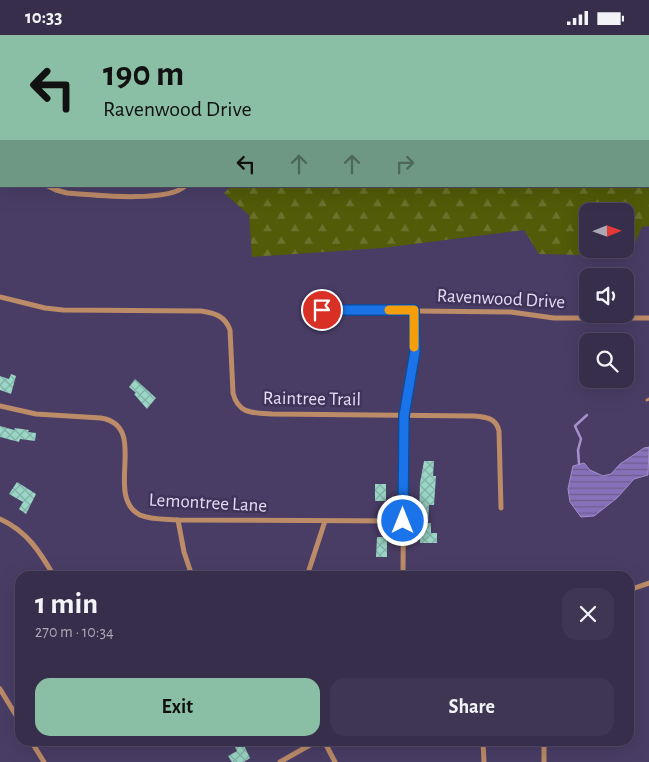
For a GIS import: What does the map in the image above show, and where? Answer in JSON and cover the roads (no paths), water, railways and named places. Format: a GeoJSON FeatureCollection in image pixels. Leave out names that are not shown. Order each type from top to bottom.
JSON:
{"type":"FeatureCollection","features":[{"type":"Feature","properties":{"kind":"street"},"geometry":{"type":"LineString","coordinates":[[50,187],[67,193],[144,196],[171,194],[183,187]]}},
{"type":"Feature","properties":{"kind":"street","name":"Raintree Trail"},"geometry":{"type":"LineString","coordinates":[[0,297],[45,308],[63,310],[201,311],[222,317],[230,330],[234,400],[242,409],[255,413],[272,415],[486,417],[496,422],[499,431],[501,509]]}},
{"type":"Feature","properties":{"kind":"street","name":"Ravenwood Drive"},"geometry":{"type":"LineString","coordinates":[[322,310],[511,312],[554,317],[649,318]]}},
{"type":"Feature","properties":{"kind":"street"},"geometry":{"type":"LineString","coordinates":[[403,571],[404,416],[415,351],[414,310]]}},
{"type":"Feature","properties":{"kind":"street","name":"Lemontree Lane"},"geometry":{"type":"LineString","coordinates":[[0,406],[36,414],[102,418],[114,421],[124,437],[125,491],[129,505],[136,512],[144,516],[178,520],[403,521]]}},
{"type":"Feature","properties":{"kind":"street"},"geometry":{"type":"LineString","coordinates":[[0,519],[16,527],[29,539],[51,571]]}},
{"type":"Feature","properties":{"kind":"street"},"geometry":{"type":"LineString","coordinates":[[178,520],[191,571]]}},
{"type":"Feature","properties":{"kind":"street"},"geometry":{"type":"LineString","coordinates":[[310,571],[325,521]]}},
{"type":"Feature","properties":{"kind":"street"},"geometry":{"type":"LineString","coordinates":[[634,588],[649,583]]}},
{"type":"Feature","properties":{"kind":"street"},"geometry":{"type":"LineString","coordinates":[[0,689],[15,714]]}},
{"type":"Feature","properties":{"kind":"street"},"geometry":{"type":"LineString","coordinates":[[34,746],[44,762]]}},
{"type":"Feature","properties":{"kind":"street"},"geometry":{"type":"LineString","coordinates":[[280,762],[308,746]]}},
{"type":"Feature","properties":{"kind":"street"},"geometry":{"type":"LineString","coordinates":[[327,746],[335,762]]}},
{"type":"Feature","properties":{"kind":"street"},"geometry":{"type":"LineString","coordinates":[[483,746],[484,762]]}},
{"type":"Feature","properties":{"kind":"street"},"geometry":{"type":"LineString","coordinates":[[544,746],[544,762]]}},
{"type":"Feature","properties":{"kind":"waterway"},"geometry":{"type":"LineString","coordinates":[[579,464],[578,450],[581,439],[575,426],[587,415]]}}]}
